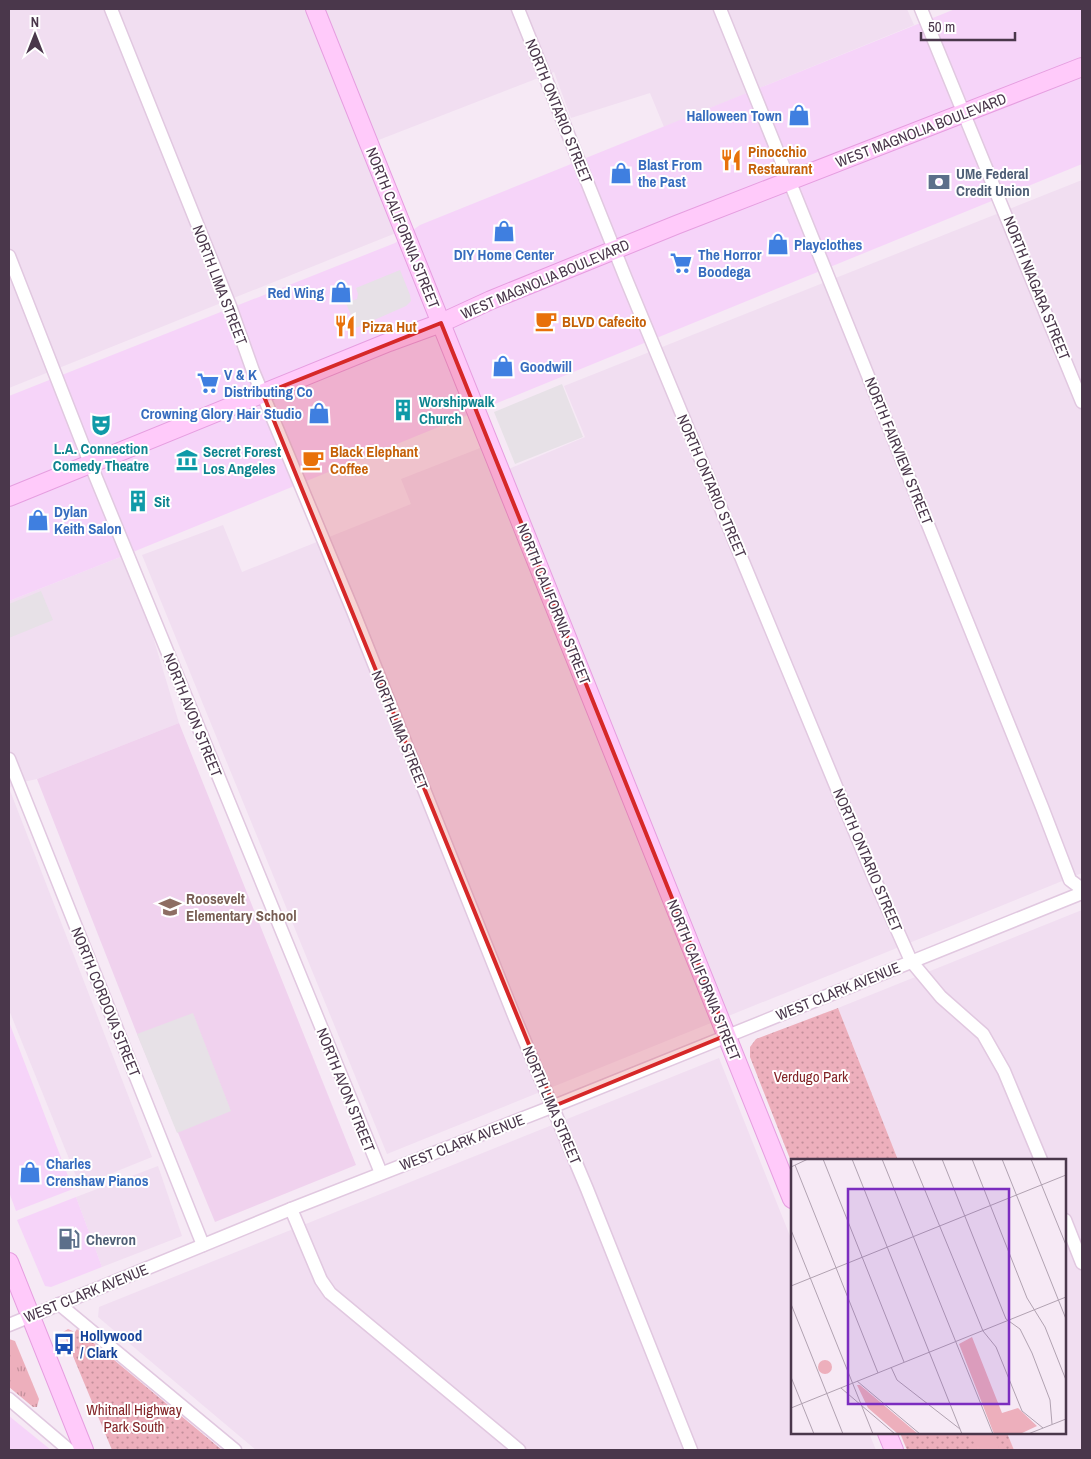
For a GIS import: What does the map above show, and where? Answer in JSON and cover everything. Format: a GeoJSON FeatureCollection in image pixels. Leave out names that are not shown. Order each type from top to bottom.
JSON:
{"type":"FeatureCollection","features":[{"type":"Feature","properties":{"kind":"main road","name":"NORTH CALIFORNIA STREET"},"geometry":{"type":"LineString","coordinates":[[315,9],[791,1196]]}},
{"type":"Feature","properties":{"kind":"main road","name":"WEST MAGNOLIA BOULEVARD"},"geometry":{"type":"LineString","coordinates":[[9,496],[389,342],[441,323],[491,300],[615,250],[1082,67]]}},
{"type":"Feature","properties":{"kind":"main road"},"geometry":{"type":"LineString","coordinates":[[9,1262],[84,1450]]}},
{"type":"Feature","properties":{"kind":"main road"},"geometry":{"type":"LineString","coordinates":[[887,1434],[894,1450]]}},
{"type":"Feature","properties":{"kind":"street","name":"NORTH LIMA STREET"},"geometry":{"type":"LineString","coordinates":[[111,9],[263,394],[356,620],[515,1018],[554,1106],[691,1450]]}},
{"type":"Feature","properties":{"kind":"street","name":"NORTH ONTARIO STREET"},"geometry":{"type":"LineString","coordinates":[[518,9],[615,250],[871,869],[911,961],[941,997],[983,1034],[1004,1070],[1041,1159]]}},
{"type":"Feature","properties":{"kind":"street","name":"NORTH FAIRVIEW STREET"},"geometry":{"type":"LineString","coordinates":[[720,9],[1039,798],[1070,880],[1082,891]]}},
{"type":"Feature","properties":{"kind":"street","name":"NORTH NIAGARA STREET"},"geometry":{"type":"LineString","coordinates":[[921,9],[1002,202],[1082,402]]}},
{"type":"Feature","properties":{"kind":"street","name":"NORTH AVON STREET"},"geometry":{"type":"LineString","coordinates":[[9,256],[90,463],[381,1173]]}},
{"type":"Feature","properties":{"kind":"street","name":"NORTH CORDOVA STREET"},"geometry":{"type":"LineString","coordinates":[[9,758],[203,1246]]}},
{"type":"Feature","properties":{"kind":"street","name":"WEST CLARK AVENUE"},"geometry":{"type":"LineString","coordinates":[[9,1325],[291,1209],[554,1106],[1082,891]]}},
{"type":"Feature","properties":{"kind":"street"},"geometry":{"type":"LineString","coordinates":[[291,1209],[321,1280],[330,1293],[519,1450]]}},
{"type":"Feature","properties":{"kind":"street"},"geometry":{"type":"LineString","coordinates":[[1066,1223],[1082,1263]]}},
{"type":"Feature","properties":{"kind":"street"},"geometry":{"type":"LineString","coordinates":[[59,1304],[235,1450]]}},
{"type":"Feature","properties":{"kind":"street"},"geometry":{"type":"LineString","coordinates":[[9,1399],[69,1450]]}},
{"type":"Feature","properties":{"kind":"highlighted area"},"geometry":{"type":"Polygon","coordinates":[[[441,323],[727,1035],[554,1106],[263,394],[441,323]]]}},
{"type":"Feature","properties":{"kind":"shaded area"},"geometry":{"type":"Polygon","coordinates":[[[9,9],[907,9],[914,25],[664,127],[650,93],[571,118],[554,72],[376,141],[411,227],[9,388],[9,9]]]}},
{"type":"Feature","properties":{"kind":"shaded area"},"geometry":{"type":"Polygon","coordinates":[[[955,9],[1082,9],[1082,164],[9,601],[9,396],[395,243],[420,225],[955,9]]]}},
{"type":"Feature","properties":{"kind":"shaded area"},"geometry":{"type":"Polygon","coordinates":[[[1082,180],[1082,873],[387,1154],[142,555],[223,525],[242,572],[411,504],[401,479],[480,448],[492,476],[585,437],[564,386],[1082,180]]]}},
{"type":"Feature","properties":{"kind":"shaded area"},"geometry":{"type":"Polygon","coordinates":[[[400,270],[411,301],[406,306],[356,328],[346,303],[357,299],[356,288],[400,270]]]}},
{"type":"Feature","properties":{"kind":"shaded area"},"geometry":{"type":"Polygon","coordinates":[[[562,384],[583,437],[515,464],[494,412],[562,384]]]}},
{"type":"Feature","properties":{"kind":"shaded area"},"geometry":{"type":"Polygon","coordinates":[[[128,554],[179,723],[37,779],[19,783],[9,788],[9,601],[128,554]]]}},
{"type":"Feature","properties":{"kind":"shaded area"},"geometry":{"type":"Polygon","coordinates":[[[41,591],[53,620],[9,638],[9,604],[41,591]]]}},
{"type":"Feature","properties":{"kind":"shaded area","name":"Roosevelt Elementary School"},"geometry":{"type":"Polygon","coordinates":[[[179,723],[356,1165],[215,1222],[137,1034],[37,779],[179,723]]]}},
{"type":"Feature","properties":{"kind":"shaded area"},"geometry":{"type":"Polygon","coordinates":[[[9,788],[152,1157],[80,1186],[9,1010],[9,788]]]}},
{"type":"Feature","properties":{"kind":"shaded area"},"geometry":{"type":"Polygon","coordinates":[[[1082,910],[1082,1450],[1014,1450],[1007,1434],[1066,1434],[1066,1159],[898,1159],[838,1008],[1082,910]]]}},
{"type":"Feature","properties":{"kind":"shaded area"},"geometry":{"type":"Polygon","coordinates":[[[193,1013],[231,1111],[177,1133],[137,1034],[193,1013]]]}},
{"type":"Feature","properties":{"kind":"shaded area"},"geometry":{"type":"Polygon","coordinates":[[[9,1022],[73,1189],[16,1211],[9,1192],[9,1022]]]}},
{"type":"Feature","properties":{"kind":"shaded area"},"geometry":{"type":"Polygon","coordinates":[[[719,1058],[791,1238],[791,1434],[869,1434],[876,1450],[256,1450],[98,1317],[99,1307],[719,1058]]]}},
{"type":"Feature","properties":{"kind":"shaded area"},"geometry":{"type":"Polygon","coordinates":[[[158,1166],[182,1236],[102,1267],[76,1197],[158,1166]]]}},
{"type":"Feature","properties":{"kind":"shaded area"},"geometry":{"type":"Polygon","coordinates":[[[76,1197],[102,1267],[51,1287],[45,1286],[17,1220],[76,1197]]]}},
{"type":"Feature","properties":{"kind":"shaded area"},"geometry":{"type":"Polygon","coordinates":[[[9,1416],[51,1450],[9,1450],[9,1416]]]}},
{"type":"Feature","properties":{"kind":"green space","name":"Verdugo Park"},"geometry":{"type":"Polygon","coordinates":[[[838,1008],[898,1159],[791,1159],[791,1161],[750,1057],[750,1047],[756,1039],[838,1008]]]}},
{"type":"Feature","properties":{"kind":"green space","name":"Whitnall Highway Park South"},"geometry":{"type":"Polygon","coordinates":[[[68,1329],[75,1332],[77,1329],[222,1450],[112,1450],[63,1332],[68,1329]]]}},
{"type":"Feature","properties":{"kind":"green space"},"geometry":{"type":"Polygon","coordinates":[[[9,1339],[15,1341],[39,1399],[37,1407],[33,1407],[9,1387],[9,1339]]]}},
{"type":"Feature","properties":{"kind":"green space"},"geometry":{"type":"Polygon","coordinates":[[[900,1434],[1007,1434],[1014,1450],[907,1450],[900,1434]]]}},
{"type":"Feature","properties":{"kind":"green space"},"geometry":{"type":"Polygon","coordinates":[[[970,1434],[993,1434],[1000,1450],[977,1450],[970,1434]]]}},
{"type":"Feature","properties":{"kind":"place","name":"Halloween Town"},"geometry":{"type":"Point","coordinates":[799,115]}},
{"type":"Feature","properties":{"kind":"place","name":"Pinocchio Restaurant"},"geometry":{"type":"Point","coordinates":[731,160]}},
{"type":"Feature","properties":{"kind":"place","name":"Blast From the Past"},"geometry":{"type":"Point","coordinates":[621,173]}},
{"type":"Feature","properties":{"kind":"place","name":"UMe Federal Credit Union"},"geometry":{"type":"Point","coordinates":[939,182]}},
{"type":"Feature","properties":{"kind":"place","name":"DIY Home Center"},"geometry":{"type":"Point","coordinates":[504,231]}},
{"type":"Feature","properties":{"kind":"place","name":"Playclothes"},"geometry":{"type":"Point","coordinates":[778,244]}},
{"type":"Feature","properties":{"kind":"place","name":"The Horror Boodega"},"geometry":{"type":"Point","coordinates":[681,263]}},
{"type":"Feature","properties":{"kind":"place","name":"Red Wing"},"geometry":{"type":"Point","coordinates":[341,292]}},
{"type":"Feature","properties":{"kind":"place","name":"BLVD Cafecito"},"geometry":{"type":"Point","coordinates":[546,321]}},
{"type":"Feature","properties":{"kind":"place","name":"Pizza Hut"},"geometry":{"type":"Point","coordinates":[345,326]}},
{"type":"Feature","properties":{"kind":"place","name":"Goodwill"},"geometry":{"type":"Point","coordinates":[503,366]}},
{"type":"Feature","properties":{"kind":"place","name":"V & K Distributing Co"},"geometry":{"type":"Point","coordinates":[208,383]}},
{"type":"Feature","properties":{"kind":"place","name":"Worshipwalk Church"},"geometry":{"type":"Point","coordinates":[403,410]}},
{"type":"Feature","properties":{"kind":"place","name":"Crowning Glory Hair Studio"},"geometry":{"type":"Point","coordinates":[319,413]}},
{"type":"Feature","properties":{"kind":"place","name":"L.A. Connection Comedy Theatre"},"geometry":{"type":"Point","coordinates":[101,425]}},
{"type":"Feature","properties":{"kind":"place","name":"Secret Forest Los Angeles"},"geometry":{"type":"Point","coordinates":[187,460]}},
{"type":"Feature","properties":{"kind":"place","name":"Black Elephant Coffee"},"geometry":{"type":"Point","coordinates":[313,460]}},
{"type":"Feature","properties":{"kind":"place","name":"Sit"},"geometry":{"type":"Point","coordinates":[138,501]}},
{"type":"Feature","properties":{"kind":"place","name":"Dylan Keith Salon"},"geometry":{"type":"Point","coordinates":[38,520]}},
{"type":"Feature","properties":{"kind":"place","name":"Roosevelt Elementary School"},"geometry":{"type":"Point","coordinates":[170,907]}},
{"type":"Feature","properties":{"kind":"place","name":"Charles Crenshaw Pianos"},"geometry":{"type":"Point","coordinates":[30,1172]}},
{"type":"Feature","properties":{"kind":"place","name":"Chevron"},"geometry":{"type":"Point","coordinates":[69,1239]}},
{"type":"Feature","properties":{"kind":"place","name":"Hollywood / Clark"},"geometry":{"type":"Point","coordinates":[64,1344]}}]}
